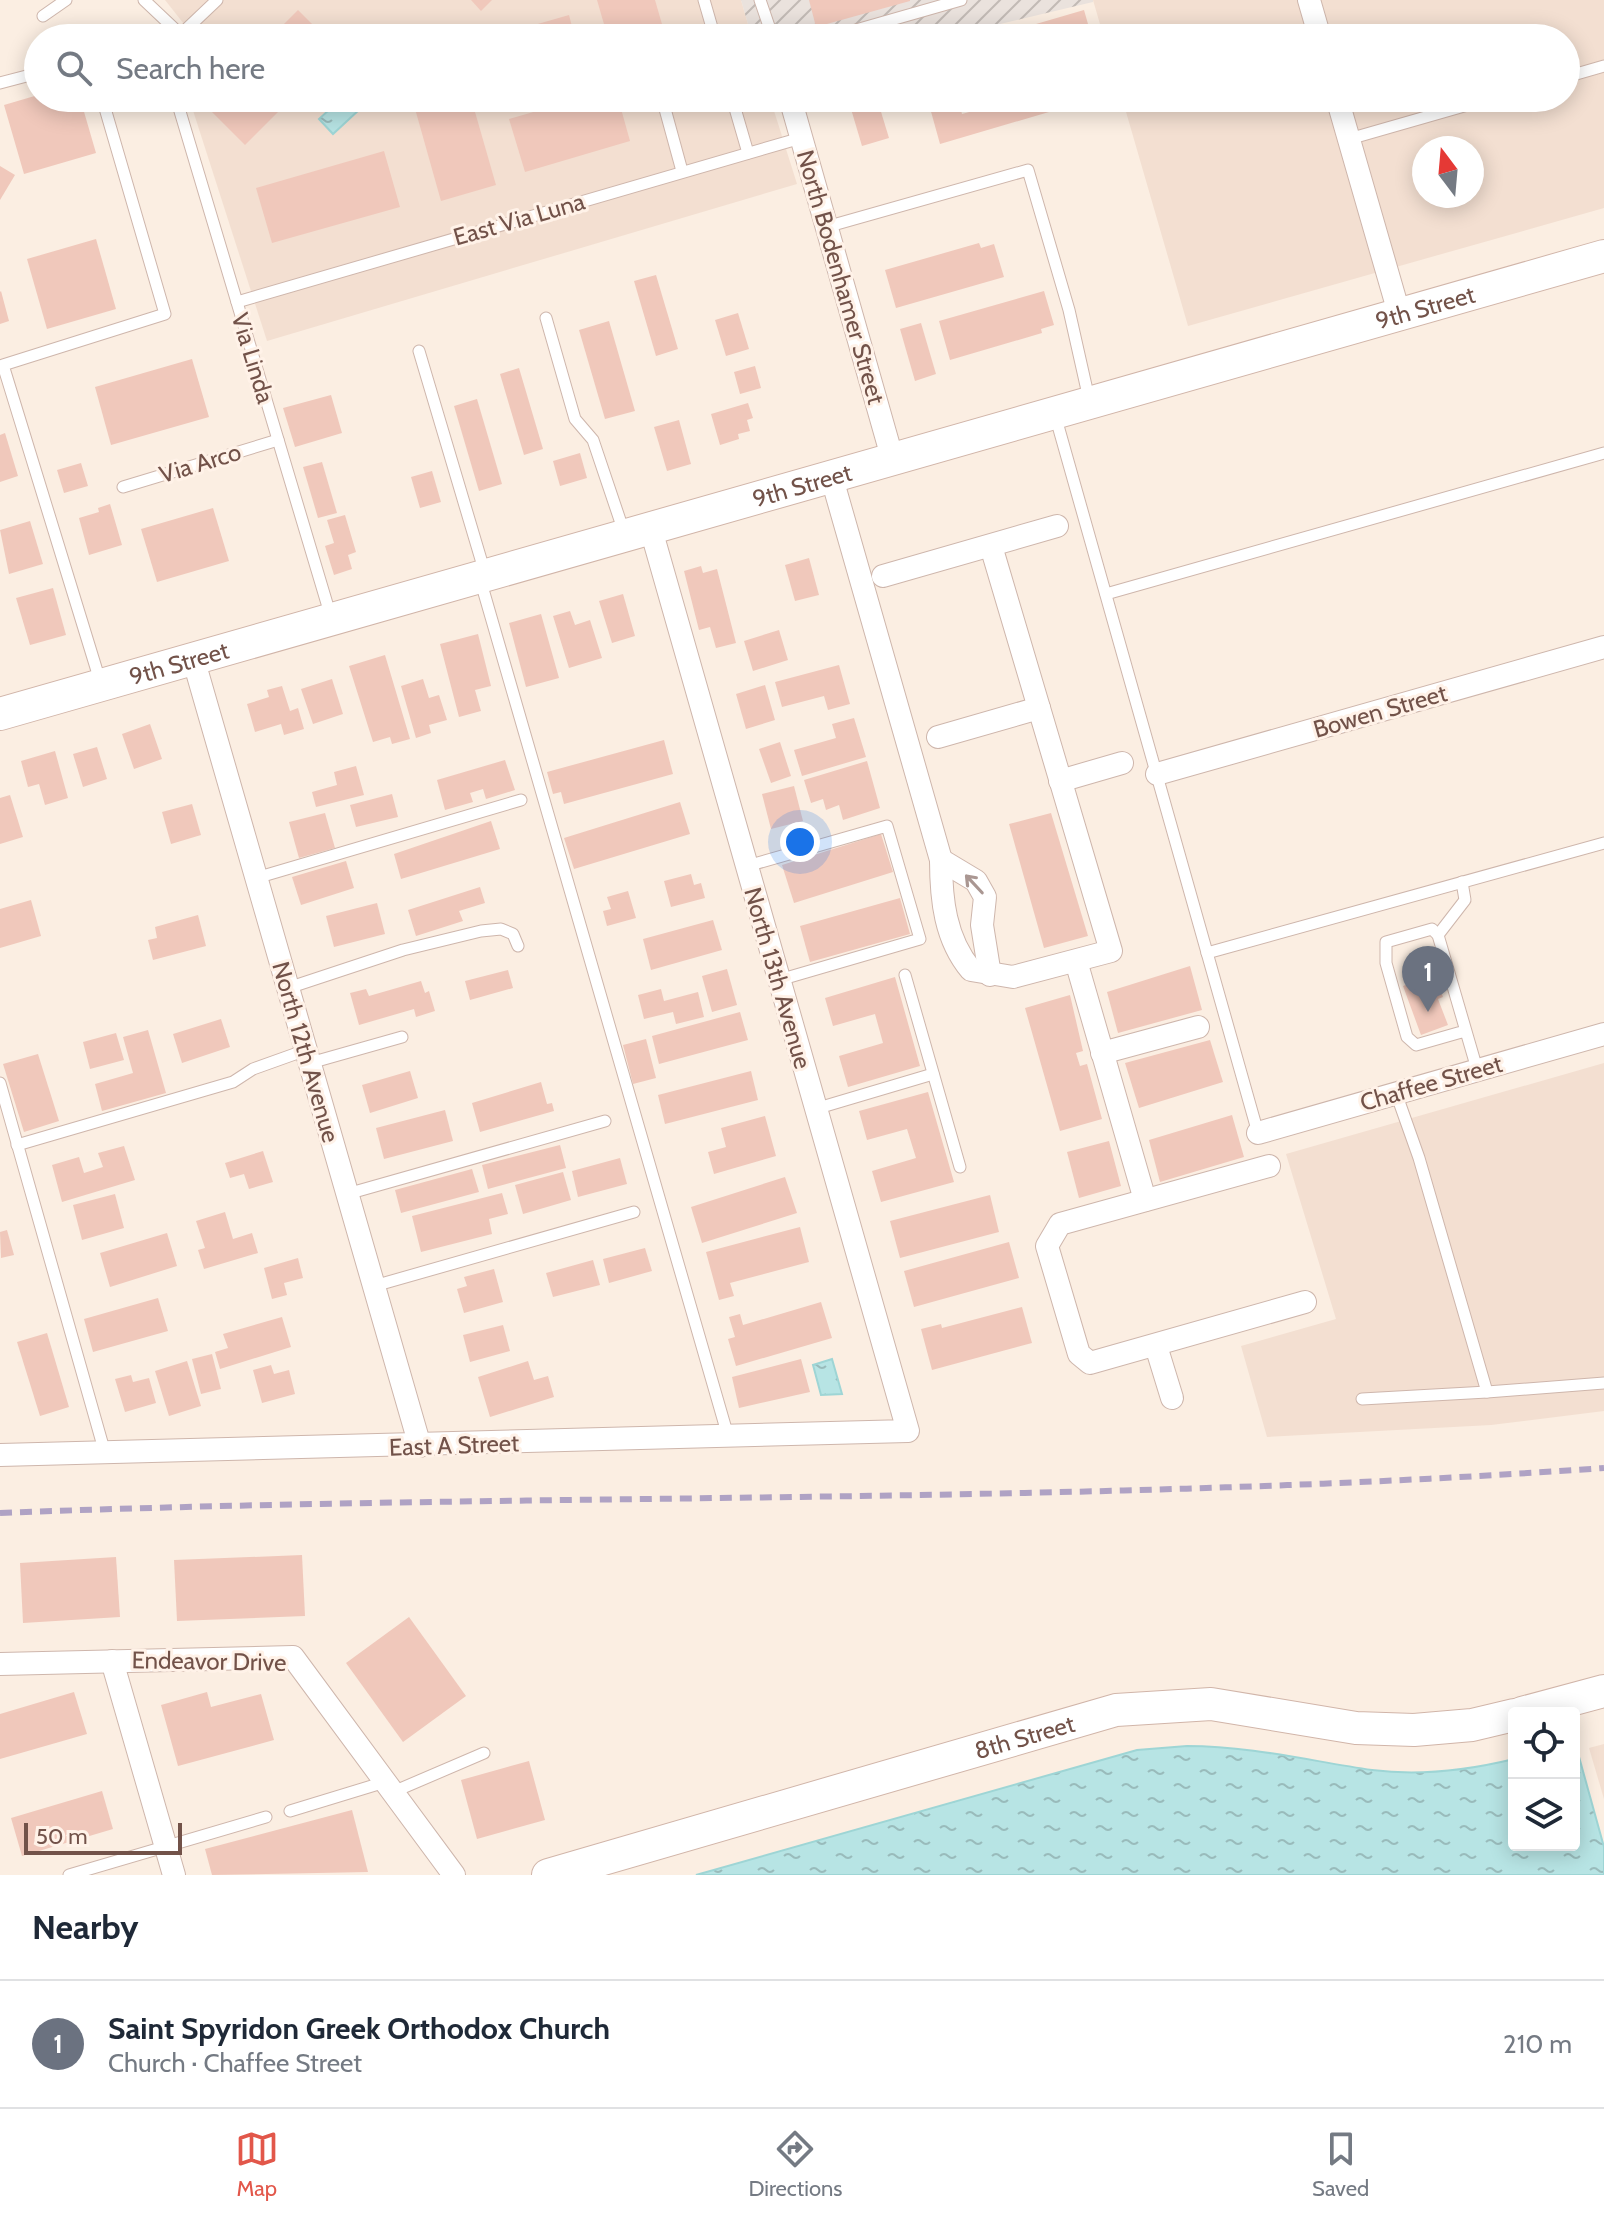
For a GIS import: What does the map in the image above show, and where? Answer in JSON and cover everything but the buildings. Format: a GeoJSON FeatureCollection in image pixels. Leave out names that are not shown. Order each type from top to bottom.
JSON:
{"type":"FeatureCollection","features":[{"type":"Feature","properties":{"kind":"street"},"geometry":{"type":"LineString","coordinates":[[1309,0],[1316,24]]}},
{"type":"Feature","properties":{"kind":"street","name":"North Bodenhamer Street"},"geometry":{"type":"LineString","coordinates":[[796,112],[892,457]]}},
{"type":"Feature","properties":{"kind":"street"},"geometry":{"type":"LineString","coordinates":[[1341,112],[1399,313]]}},
{"type":"Feature","properties":{"kind":"street","name":"9th Street"},"geometry":{"type":"LineString","coordinates":[[0,714],[637,529],[1604,256]]}},
{"type":"Feature","properties":{"kind":"street"},"geometry":{"type":"LineString","coordinates":[[831,475],[941,860],[941,892],[956,952],[971,970],[1013,977],[1111,951],[991,546]]}},
{"type":"Feature","properties":{"kind":"street"},"geometry":{"type":"LineString","coordinates":[[883,576],[1057,526]]}},
{"type":"Feature","properties":{"kind":"street","name":"North 13th Avenue"},"geometry":{"type":"LineString","coordinates":[[637,529],[747,866],[908,1431]]}},
{"type":"Feature","properties":{"kind":"street","name":"Bowen Street"},"geometry":{"type":"LineString","coordinates":[[1157,774],[1604,647]]}},
{"type":"Feature","properties":{"kind":"street","name":"North 12th Avenue"},"geometry":{"type":"LineString","coordinates":[[193,658],[420,1446]]}},
{"type":"Feature","properties":{"kind":"street"},"geometry":{"type":"LineString","coordinates":[[938,737],[1039,708]]}},
{"type":"Feature","properties":{"kind":"street"},"geometry":{"type":"LineString","coordinates":[[1060,781],[1122,763]]}},
{"type":"Feature","properties":{"kind":"street"},"geometry":{"type":"LineString","coordinates":[[941,860],[976,881],[985,897],[982,925],[990,975]]}},
{"type":"Feature","properties":{"kind":"street"},"geometry":{"type":"LineString","coordinates":[[948,926],[982,925]]}},
{"type":"Feature","properties":{"kind":"street"},"geometry":{"type":"LineString","coordinates":[[1076,961],[1145,1200]]}},
{"type":"Feature","properties":{"kind":"street"},"geometry":{"type":"LineString","coordinates":[[1102,1053],[1198,1027]]}},
{"type":"Feature","properties":{"kind":"street","name":"Chaffee Street"},"geometry":{"type":"LineString","coordinates":[[1258,1133],[1604,1034]]}},
{"type":"Feature","properties":{"kind":"street"},"geometry":{"type":"LineString","coordinates":[[1269,1166],[1060,1224],[1047,1246],[1079,1354],[1090,1363],[1305,1302]]}},
{"type":"Feature","properties":{"kind":"street"},"geometry":{"type":"LineString","coordinates":[[1156,1346],[1172,1398]]}},
{"type":"Feature","properties":{"kind":"street","name":"East A Street"},"geometry":{"type":"LineString","coordinates":[[0,1455],[908,1431]]}},
{"type":"Feature","properties":{"kind":"street","name":"Endeavor Drive"},"geometry":{"type":"LineString","coordinates":[[0,1664],[293,1657],[454,1875]]}},
{"type":"Feature","properties":{"kind":"street"},"geometry":{"type":"LineString","coordinates":[[112,1661],[174,1875]]}},
{"type":"Feature","properties":{"kind":"street"},"geometry":{"type":"LineString","coordinates":[[1544,1707],[1604,1691]]}},
{"type":"Feature","properties":{"kind":"street","name":"8th Street"},"geometry":{"type":"LineString","coordinates":[[548,1875],[1116,1710],[1211,1704],[1356,1728],[1414,1730],[1472,1725],[1508,1716]]}},
{"type":"Feature","properties":{"kind":"lane"},"geometry":{"type":"LineString","coordinates":[[43,16],[66,0]]}},
{"type":"Feature","properties":{"kind":"lane"},"geometry":{"type":"LineString","coordinates":[[144,0],[167,24]]}},
{"type":"Feature","properties":{"kind":"lane"},"geometry":{"type":"LineString","coordinates":[[192,24],[217,0]]}},
{"type":"Feature","properties":{"kind":"lane"},"geometry":{"type":"LineString","coordinates":[[704,0],[711,24]]}},
{"type":"Feature","properties":{"kind":"lane"},"geometry":{"type":"LineString","coordinates":[[760,0],[768,24]]}},
{"type":"Feature","properties":{"kind":"lane"},"geometry":{"type":"LineString","coordinates":[[877,24],[961,0]]}},
{"type":"Feature","properties":{"kind":"lane"},"geometry":{"type":"LineString","coordinates":[[1580,73],[1604,66]]}},
{"type":"Feature","properties":{"kind":"lane"},"geometry":{"type":"LineString","coordinates":[[0,83],[24,77]]}},
{"type":"Feature","properties":{"kind":"lane"},"geometry":{"type":"LineString","coordinates":[[101,685],[3,365],[165,314],[106,112]]}},
{"type":"Feature","properties":{"kind":"lane","name":"Via Linda"},"geometry":{"type":"LineString","coordinates":[[180,112],[331,618]]}},
{"type":"Feature","properties":{"kind":"lane"},"geometry":{"type":"LineString","coordinates":[[666,112],[682,171]]}},
{"type":"Feature","properties":{"kind":"lane"},"geometry":{"type":"LineString","coordinates":[[736,112],[748,153]]}},
{"type":"Feature","properties":{"kind":"lane"},"geometry":{"type":"LineString","coordinates":[[1349,139],[1443,112]]}},
{"type":"Feature","properties":{"kind":"lane","name":"East Via Luna"},"geometry":{"type":"LineString","coordinates":[[237,302],[801,138]]}},
{"type":"Feature","properties":{"kind":"lane"},"geometry":{"type":"LineString","coordinates":[[826,227],[1028,170],[1069,310],[1090,401]]}},
{"type":"Feature","properties":{"kind":"lane"},"geometry":{"type":"LineString","coordinates":[[546,318],[571,409],[593,440],[637,529]]}},
{"type":"Feature","properties":{"kind":"lane"},"geometry":{"type":"LineString","coordinates":[[419,351],[728,1436]]}},
{"type":"Feature","properties":{"kind":"lane"},"geometry":{"type":"LineString","coordinates":[[1054,411],[1258,1133]]}},
{"type":"Feature","properties":{"kind":"lane","name":"Via Arco"},"geometry":{"type":"LineString","coordinates":[[123,487],[278,440]]}},
{"type":"Feature","properties":{"kind":"lane"},"geometry":{"type":"LineString","coordinates":[[1106,594],[1604,453]]}},
{"type":"Feature","properties":{"kind":"lane"},"geometry":{"type":"LineString","coordinates":[[256,878],[521,800]]}},
{"type":"Feature","properties":{"kind":"lane"},"geometry":{"type":"LineString","coordinates":[[747,866],[887,826],[920,939],[779,980]]}},
{"type":"Feature","properties":{"kind":"lane"},"geometry":{"type":"LineString","coordinates":[[1207,953],[1604,843]]}},
{"type":"Feature","properties":{"kind":"lane"},"geometry":{"type":"LineString","coordinates":[[1438,935],[1465,900],[1462,882]]}},
{"type":"Feature","properties":{"kind":"lane"},"geometry":{"type":"LineString","coordinates":[[288,988],[403,950],[481,931],[501,929],[513,934],[518,946]]}},
{"type":"Feature","properties":{"kind":"lane"},"geometry":{"type":"LineString","coordinates":[[1465,1031],[1416,1045],[1407,1037],[1386,963],[1386,942],[1432,929],[1438,935],[1477,1069]]}},
{"type":"Feature","properties":{"kind":"lane"},"geometry":{"type":"LineString","coordinates":[[905,975],[960,1167]]}},
{"type":"Feature","properties":{"kind":"lane"},"geometry":{"type":"LineString","coordinates":[[17,1145],[233,1082],[253,1069],[402,1037]]}},
{"type":"Feature","properties":{"kind":"lane"},"geometry":{"type":"LineString","coordinates":[[815,1109],[933,1074]]}},
{"type":"Feature","properties":{"kind":"lane"},"geometry":{"type":"LineString","coordinates":[[0,1083],[105,1453]]}},
{"type":"Feature","properties":{"kind":"lane"},"geometry":{"type":"LineString","coordinates":[[1396,1093],[1419,1158],[1487,1392]]}},
{"type":"Feature","properties":{"kind":"lane"},"geometry":{"type":"LineString","coordinates":[[347,1194],[605,1121]]}},
{"type":"Feature","properties":{"kind":"lane"},"geometry":{"type":"LineString","coordinates":[[374,1286],[634,1212]]}},
{"type":"Feature","properties":{"kind":"lane"},"geometry":{"type":"LineString","coordinates":[[1362,1399],[1604,1383]]}},
{"type":"Feature","properties":{"kind":"lane"},"geometry":{"type":"LineString","coordinates":[[290,1811],[389,1787],[484,1753]]}},
{"type":"Feature","properties":{"kind":"lane"},"geometry":{"type":"LineString","coordinates":[[69,1875],[266,1817]]}},
{"type":"Feature","properties":{"kind":"shaded area"},"geometry":{"type":"Polygon","coordinates":[[[165,0],[741,0],[748,24],[184,24],[165,0]]]}},
{"type":"Feature","properties":{"kind":"shaded area"},"geometry":{"type":"Polygon","coordinates":[[[741,0],[1093,0],[1000,24],[748,24],[741,0]]]}},
{"type":"Feature","properties":{"kind":"shaded area"},"geometry":{"type":"Polygon","coordinates":[[[1093,0],[1604,0],[1604,208],[1188,326],[1126,112],[1580,112],[1580,24],[1100,24],[1093,0]]]}},
{"type":"Feature","properties":{"kind":"shaded area"},"geometry":{"type":"Polygon","coordinates":[[[193,112],[774,112],[797,184],[267,341],[193,112]]]}},
{"type":"Feature","properties":{"kind":"shaded area"},"geometry":{"type":"Polygon","coordinates":[[[1604,1063],[1604,1411],[1491,1425],[1267,1437],[1241,1346],[1336,1319],[1286,1154],[1604,1063]]]}},
{"type":"Feature","properties":{"kind":"shaded area"},"geometry":{"type":"Polygon","coordinates":[[[1604,1744],[1604,1799],[1589,1748],[1604,1744]]]}},
{"type":"Feature","properties":{"kind":"water"},"geometry":{"type":"Polygon","coordinates":[[[327,112],[357,112],[333,134],[319,119],[327,112]]]}},
{"type":"Feature","properties":{"kind":"water"},"geometry":{"type":"Polygon","coordinates":[[[832,1359],[842,1394],[821,1395],[813,1365],[832,1359]]]}},
{"type":"Feature","properties":{"kind":"water"},"geometry":{"type":"Polygon","coordinates":[[[1187,1746],[1257,1751],[1389,1772],[1443,1771],[1508,1760],[1508,1851],[1580,1851],[1580,1760],[1604,1847],[1604,1875],[696,1875],[1137,1750],[1187,1746]]]}},
{"type":"Feature","properties":{"kind":"railway"},"geometry":{"type":"LineString","coordinates":[[0,1513],[401,1502],[1203,1488],[1604,1468]]}},
{"type":"Feature","properties":{"kind":"place","name":"Saint Spyridon Greek Orthodox Church"},"geometry":{"type":"Point","coordinates":[1428,1012]}}]}
